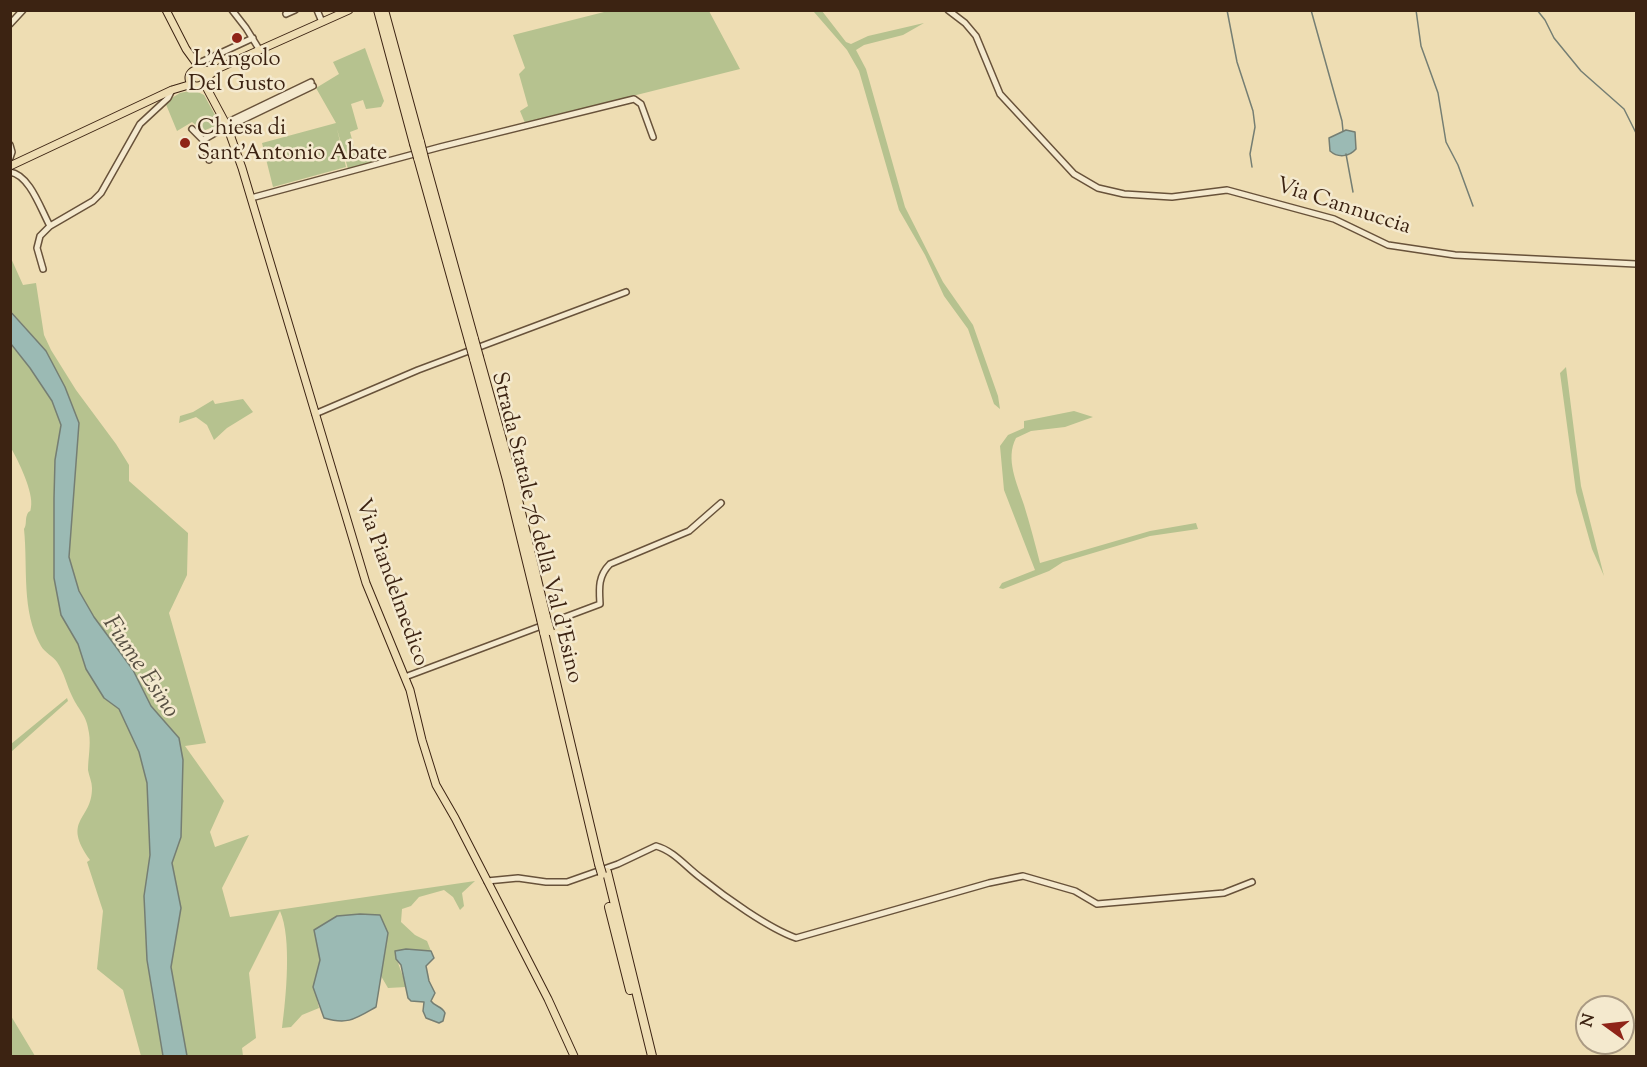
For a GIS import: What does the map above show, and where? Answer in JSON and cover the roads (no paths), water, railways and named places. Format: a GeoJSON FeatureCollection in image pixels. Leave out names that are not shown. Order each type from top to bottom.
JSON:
{"type":"FeatureCollection","features":[{"type":"Feature","properties":{"kind":"highway","name":"Strada Statale 76 della Val d'Esino"},"geometry":{"type":"LineString","coordinates":[[381,12],[513,479],[543,618],[646,1056]]}},
{"type":"Feature","properties":{"kind":"highway","name":"Strada Statale 76 della Val d'Esino"},"geometry":{"type":"LineString","coordinates":[[604,873],[652,1056]]}},
{"type":"Feature","properties":{"kind":"main road"},"geometry":{"type":"LineString","coordinates":[[166,10],[186,50],[196,80]]}},
{"type":"Feature","properties":{"kind":"main road"},"geometry":{"type":"LineString","coordinates":[[10,166],[344,11]]}},
{"type":"Feature","properties":{"kind":"main road"},"geometry":{"type":"LineString","coordinates":[[186,50],[202,71]]}},
{"type":"Feature","properties":{"kind":"main road"},"geometry":{"type":"LineString","coordinates":[[196,80],[195,70],[217,69]]}},
{"type":"Feature","properties":{"kind":"main road"},"geometry":{"type":"LineString","coordinates":[[196,80],[202,71]]}},
{"type":"Feature","properties":{"kind":"main road","name":"Via Piandelmedico"},"geometry":{"type":"LineString","coordinates":[[196,80],[216,103],[227,126],[251,198],[366,583],[410,690],[436,785],[487,880],[574,1056]]}},
{"type":"Feature","properties":{"kind":"street"},"geometry":{"type":"LineString","coordinates":[[10,24],[23,10]]}},
{"type":"Feature","properties":{"kind":"street"},"geometry":{"type":"LineString","coordinates":[[232,10],[259,49]]}},
{"type":"Feature","properties":{"kind":"street"},"geometry":{"type":"LineString","coordinates":[[286,14],[295,10]]}},
{"type":"Feature","properties":{"kind":"street"},"geometry":{"type":"LineString","coordinates":[[317,10],[322,22]]}},
{"type":"Feature","properties":{"kind":"street","name":"Via Cannuccia"},"geometry":{"type":"LineString","coordinates":[[948,10],[976,36],[1000,94],[1074,174],[1098,188],[1124,194],[1172,197],[1227,190],[1334,219],[1388,245],[1455,255],[1636,264]]}},
{"type":"Feature","properties":{"kind":"street"},"geometry":{"type":"LineString","coordinates":[[197,64],[253,38]]}},
{"type":"Feature","properties":{"kind":"street"},"geometry":{"type":"LineString","coordinates":[[203,140],[312,84]]}},
{"type":"Feature","properties":{"kind":"street"},"geometry":{"type":"LineString","coordinates":[[43,269],[37,241],[50,226],[84,208],[101,193],[140,124],[168,98],[172,90]]}},
{"type":"Feature","properties":{"kind":"street"},"geometry":{"type":"LineString","coordinates":[[251,198],[440,147],[634,99],[640,104],[653,137]]}},
{"type":"Feature","properties":{"kind":"street"},"geometry":{"type":"LineString","coordinates":[[192,129],[203,140],[209,160]]}},
{"type":"Feature","properties":{"kind":"street"},"geometry":{"type":"LineString","coordinates":[[10,145],[12,152],[10,158]]}},
{"type":"Feature","properties":{"kind":"street"},"geometry":{"type":"LineString","coordinates":[[10,172],[22,176],[50,226]]}},
{"type":"Feature","properties":{"kind":"street"},"geometry":{"type":"LineString","coordinates":[[315,414],[418,370],[626,292]]}},
{"type":"Feature","properties":{"kind":"street"},"geometry":{"type":"LineString","coordinates":[[405,677],[600,604],[599,585],[603,572],[610,564],[689,531],[721,503]]}},
{"type":"Feature","properties":{"kind":"street"},"geometry":{"type":"LineString","coordinates":[[487,880],[518,878],[567,882],[618,864],[656,846],[667,849],[701,878],[736,903],[787,935],[796,938],[989,883],[1023,876],[1075,891],[1097,904],[1224,893],[1252,882]]}},
{"type":"Feature","properties":{"kind":"water"},"geometry":{"type":"Polygon","coordinates":[[[1346,130],[1355,132],[1356,149],[1347,155],[1340,156],[1330,151],[1329,138],[1346,130]]]}},
{"type":"Feature","properties":{"kind":"water"},"geometry":{"type":"Polygon","coordinates":[[[10,311],[46,351],[65,387],[79,423],[69,557],[79,591],[94,617],[133,670],[151,706],[179,738],[183,760],[181,837],[172,863],[181,908],[171,967],[187,1056],[163,1056],[147,960],[144,896],[150,855],[147,783],[139,752],[119,709],[104,698],[86,669],[78,644],[61,615],[54,578],[54,498],[55,460],[61,425],[52,401],[11,344],[10,311]]]}},
{"type":"Feature","properties":{"kind":"water"},"geometry":{"type":"Polygon","coordinates":[[[380,915],[388,933],[376,1007],[351,1020],[339,1021],[324,1018],[313,987],[320,960],[314,930],[337,916],[380,915]]]}},
{"type":"Feature","properties":{"kind":"water"},"geometry":{"type":"Polygon","coordinates":[[[406,949],[431,951],[434,958],[426,966],[429,981],[435,993],[431,1001],[445,1013],[443,1021],[439,1023],[426,1018],[423,1011],[424,1002],[411,1001],[408,998],[401,965],[396,959],[395,951],[406,949]]]}},
{"type":"Feature","properties":{"kind":"waterway"},"geometry":{"type":"LineString","coordinates":[[1227,10],[1237,62],[1253,111],[1255,127],[1250,154],[1252,167]]}},
{"type":"Feature","properties":{"kind":"waterway"},"geometry":{"type":"LineString","coordinates":[[1311,10],[1343,131]]}},
{"type":"Feature","properties":{"kind":"waterway"},"geometry":{"type":"LineString","coordinates":[[1416,10],[1421,46],[1438,93],[1446,142],[1458,165],[1473,206]]}},
{"type":"Feature","properties":{"kind":"waterway"},"geometry":{"type":"LineString","coordinates":[[1537,10],[1554,38],[1581,71],[1624,109],[1636,133]]}},
{"type":"Feature","properties":{"kind":"waterway"},"geometry":{"type":"LineString","coordinates":[[1346,154],[1353,192]]}},
{"type":"Feature","properties":{"kind":"place","name":"L'Angolo Del Gusto"},"geometry":{"type":"Point","coordinates":[237,38]}},
{"type":"Feature","properties":{"kind":"place","name":"Chiesa di Sant'Antonio Abate"},"geometry":{"type":"Point","coordinates":[185,143]}},
{"type":"Feature","properties":{"kind":"water label","name":"Fiume Esino"},"geometry":{"type":"Point","coordinates":[139,668]}}]}
